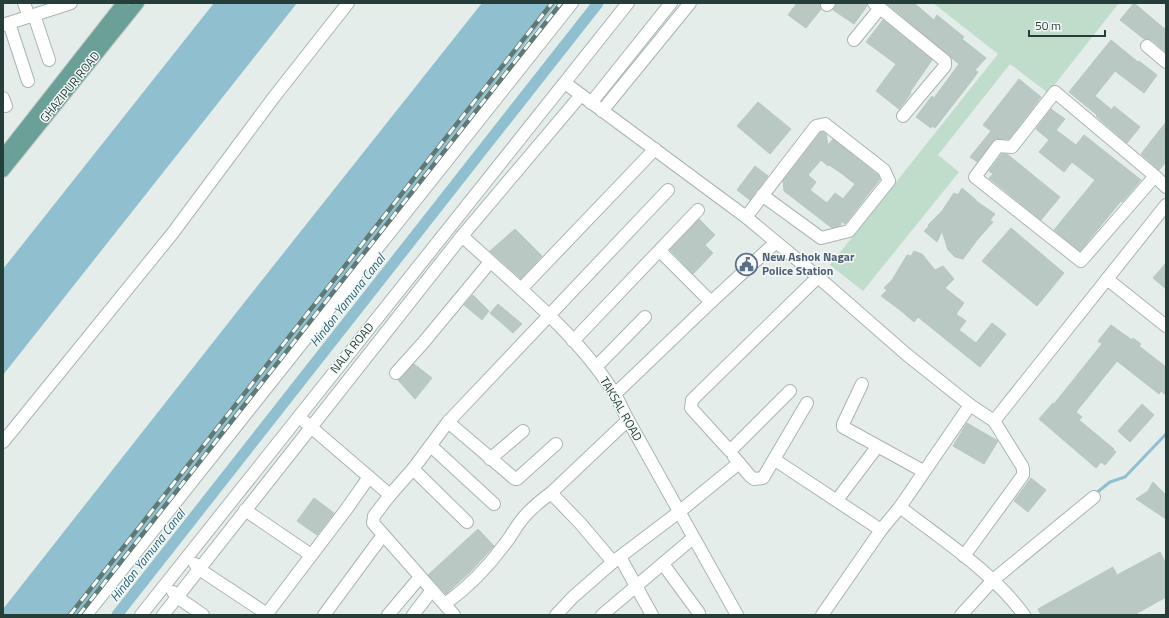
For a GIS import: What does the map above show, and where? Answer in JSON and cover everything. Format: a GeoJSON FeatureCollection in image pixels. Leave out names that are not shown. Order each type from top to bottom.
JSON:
{"type":"FeatureCollection","features":[{"type":"Feature","properties":{"kind":"main road","name":"GHAZIPUR ROAD"},"geometry":{"type":"LineString","coordinates":[[3,156],[123,3]]}},
{"type":"Feature","properties":{"kind":"main road","name":"GHAZIPUR ROAD"},"geometry":{"type":"LineString","coordinates":[[3,171],[138,3]]}},
{"type":"Feature","properties":{"kind":"street"},"geometry":{"type":"LineString","coordinates":[[24,3],[49,60]]}},
{"type":"Feature","properties":{"kind":"street"},"geometry":{"type":"LineString","coordinates":[[28,81],[6,24],[31,16],[54,6],[71,3]]}},
{"type":"Feature","properties":{"kind":"street"},"geometry":{"type":"LineString","coordinates":[[3,442],[172,234],[274,97],[348,3]]}},
{"type":"Feature","properties":{"kind":"street"},"geometry":{"type":"LineString","coordinates":[[86,615],[572,3]]}},
{"type":"Feature","properties":{"kind":"street","name":"NALA ROAD"},"geometry":{"type":"LineString","coordinates":[[144,614],[187,556],[628,3]]}},
{"type":"Feature","properties":{"kind":"street"},"geometry":{"type":"LineString","coordinates":[[591,103],[671,3]]}},
{"type":"Feature","properties":{"kind":"street"},"geometry":{"type":"LineString","coordinates":[[602,111],[690,3]]}},
{"type":"Feature","properties":{"kind":"street"},"geometry":{"type":"LineString","coordinates":[[854,40],[877,6],[945,61],[945,66],[903,116]]}},
{"type":"Feature","properties":{"kind":"street"},"geometry":{"type":"LineString","coordinates":[[1147,46],[1166,62]]}},
{"type":"Feature","properties":{"kind":"street"},"geometry":{"type":"LineString","coordinates":[[565,83],[746,217],[775,243],[818,277],[906,354],[970,405],[994,421],[1022,466],[1023,475],[964,556]]}},
{"type":"Feature","properties":{"kind":"street"},"geometry":{"type":"LineString","coordinates":[[1155,176],[1081,260],[975,177],[998,146],[1012,147],[1056,92],[1155,176],[1166,187]]}},
{"type":"Feature","properties":{"kind":"street","name":"NALA ROAD"},"geometry":{"type":"LineString","coordinates":[[163,615],[462,236],[581,95]]}},
{"type":"Feature","properties":{"kind":"street"},"geometry":{"type":"LineString","coordinates":[[746,217],[762,195],[816,126],[825,124],[884,170],[889,181],[849,231],[821,238],[762,195]]}},
{"type":"Feature","properties":{"kind":"street"},"geometry":{"type":"LineString","coordinates":[[520,289],[655,149]]}},
{"type":"Feature","properties":{"kind":"street"},"geometry":{"type":"LineString","coordinates":[[454,615],[383,535],[373,523],[372,518],[413,469],[448,422],[668,190]]}},
{"type":"Feature","properties":{"kind":"street"},"geometry":{"type":"LineString","coordinates":[[994,421],[1166,205]]}},
{"type":"Feature","properties":{"kind":"street"},"geometry":{"type":"LineString","coordinates":[[573,341],[698,210]]}},
{"type":"Feature","properties":{"kind":"street","name":"TAKSAL ROAD"},"geometry":{"type":"LineString","coordinates":[[462,236],[549,316],[596,367],[615,394],[693,538],[737,615]]}},
{"type":"Feature","properties":{"kind":"street"},"geometry":{"type":"LineString","coordinates":[[615,394],[775,243]]}},
{"type":"Feature","properties":{"kind":"street"},"geometry":{"type":"LineString","coordinates":[[660,251],[711,302]]}},
{"type":"Feature","properties":{"kind":"street"},"geometry":{"type":"LineString","coordinates":[[396,373],[423,343],[490,262]]}},
{"type":"Feature","properties":{"kind":"street"},"geometry":{"type":"LineString","coordinates":[[807,403],[775,460],[763,478],[759,479],[754,479],[750,476],[730,451],[691,408],[692,400],[818,277]]}},
{"type":"Feature","properties":{"kind":"street"},"geometry":{"type":"LineString","coordinates":[[1107,279],[1166,326]]}},
{"type":"Feature","properties":{"kind":"street"},"geometry":{"type":"LineString","coordinates":[[596,367],[645,317]]}},
{"type":"Feature","properties":{"kind":"street"},"geometry":{"type":"LineString","coordinates":[[329,378],[341,389]]}},
{"type":"Feature","properties":{"kind":"street"},"geometry":{"type":"LineString","coordinates":[[862,384],[843,426],[844,428],[923,472]]}},
{"type":"Feature","properties":{"kind":"street"},"geometry":{"type":"LineString","coordinates":[[730,451],[790,391]]}},
{"type":"Feature","properties":{"kind":"street"},"geometry":{"type":"LineString","coordinates":[[822,615],[881,530],[900,507],[970,405]]}},
{"type":"Feature","properties":{"kind":"street"},"geometry":{"type":"LineString","coordinates":[[298,416],[390,495]]}},
{"type":"Feature","properties":{"kind":"street"},"geometry":{"type":"LineString","coordinates":[[445,604],[457,595],[488,564],[504,546],[521,521],[538,503],[551,493],[628,420]]}},
{"type":"Feature","properties":{"kind":"street"},"geometry":{"type":"LineString","coordinates":[[448,422],[512,478],[517,479],[556,444]]}},
{"type":"Feature","properties":{"kind":"street"},"geometry":{"type":"LineString","coordinates":[[490,459],[523,431]]}},
{"type":"Feature","properties":{"kind":"street"},"geometry":{"type":"LineString","coordinates":[[431,446],[494,504]]}},
{"type":"Feature","properties":{"kind":"street"},"geometry":{"type":"LineString","coordinates":[[837,500],[876,446]]}},
{"type":"Feature","properties":{"kind":"street"},"geometry":{"type":"LineString","coordinates":[[775,460],[881,530]]}},
{"type":"Feature","properties":{"kind":"street"},"geometry":{"type":"LineString","coordinates":[[556,615],[573,597],[616,560],[679,512],[739,463]]}},
{"type":"Feature","properties":{"kind":"street"},"geometry":{"type":"LineString","coordinates":[[413,469],[467,522]]}},
{"type":"Feature","properties":{"kind":"street"},"geometry":{"type":"LineString","coordinates":[[187,556],[199,569],[267,615],[369,477]]}},
{"type":"Feature","properties":{"kind":"street"},"geometry":{"type":"LineString","coordinates":[[551,493],[616,560],[636,586],[652,615]]}},
{"type":"Feature","properties":{"kind":"street"},"geometry":{"type":"LineString","coordinates":[[961,615],[993,580],[1094,497]]}},
{"type":"Feature","properties":{"kind":"street"},"geometry":{"type":"LineString","coordinates":[[900,507],[993,580],[1024,615]]}},
{"type":"Feature","properties":{"kind":"street"},"geometry":{"type":"LineString","coordinates":[[245,510],[311,555]]}},
{"type":"Feature","properties":{"kind":"street"},"geometry":{"type":"LineString","coordinates":[[324,615],[383,535]]}},
{"type":"Feature","properties":{"kind":"street"},"geometry":{"type":"LineString","coordinates":[[602,615],[693,538]]}},
{"type":"Feature","properties":{"kind":"street"},"geometry":{"type":"LineString","coordinates":[[663,564],[699,612]]}},
{"type":"Feature","properties":{"kind":"street"},"geometry":{"type":"LineString","coordinates":[[388,615],[420,577]]}},
{"type":"Feature","properties":{"kind":"street"},"geometry":{"type":"LineString","coordinates":[[166,583],[177,597],[203,615]]}},
{"type":"Feature","properties":{"kind":"street"},"geometry":{"type":"LineString","coordinates":[[413,615],[432,590]]}},
{"type":"Feature","properties":{"kind":"green space"},"geometry":{"type":"Polygon","coordinates":[[[933,3],[1119,3],[1048,93],[1010,64],[938,155],[959,172],[863,291],[830,265],[998,54],[933,3]]]}},
{"type":"Feature","properties":{"kind":"water"},"geometry":{"type":"Polygon","coordinates":[[[214,3],[297,3],[3,375],[3,269],[214,3]]]}},
{"type":"Feature","properties":{"kind":"water"},"geometry":{"type":"Polygon","coordinates":[[[482,3],[557,3],[79,615],[3,615],[3,609],[482,3]]]}},
{"type":"Feature","properties":{"kind":"building"},"geometry":{"type":"Polygon","coordinates":[[[797,3],[820,3],[821,9],[806,28],[788,15],[797,3]]]}},
{"type":"Feature","properties":{"kind":"building"},"geometry":{"type":"Polygon","coordinates":[[[836,3],[867,3],[867,6],[854,24],[833,10],[836,3]]]}},
{"type":"Feature","properties":{"kind":"building"},"geometry":{"type":"Polygon","coordinates":[[[886,3],[914,3],[934,20],[937,15],[964,37],[962,39],[986,58],[975,70],[978,72],[973,79],[935,128],[932,126],[931,128],[916,117],[932,96],[934,98],[959,64],[886,3]]]}},
{"type":"Feature","properties":{"kind":"building"},"geometry":{"type":"Polygon","coordinates":[[[1134,3],[1166,30],[1166,52],[1152,40],[1144,39],[1120,20],[1134,3]]]}},
{"type":"Feature","properties":{"kind":"building"},"geometry":{"type":"Polygon","coordinates":[[[883,20],[932,60],[899,109],[876,91],[896,64],[866,42],[883,20]]]}},
{"type":"Feature","properties":{"kind":"building"},"geometry":{"type":"Polygon","coordinates":[[[1111,40],[1157,75],[1144,93],[1115,71],[1095,96],[1112,110],[1114,106],[1140,127],[1127,143],[1096,116],[1097,115],[1069,92],[1111,40]]]}},
{"type":"Feature","properties":{"kind":"building"},"geometry":{"type":"Polygon","coordinates":[[[1019,79],[1041,97],[1009,139],[995,139],[977,162],[970,157],[991,131],[983,125],[1019,79]]]}},
{"type":"Feature","properties":{"kind":"building"},"geometry":{"type":"Polygon","coordinates":[[[758,102],[791,129],[770,154],[737,126],[758,102]]]}},
{"type":"Feature","properties":{"kind":"building"},"geometry":{"type":"Polygon","coordinates":[[[1051,109],[1065,119],[1056,130],[1076,145],[1084,135],[1141,180],[1122,202],[1121,201],[1080,251],[1054,230],[1095,180],[1072,162],[1064,172],[1039,152],[1049,140],[1036,129],[1051,109]]]}},
{"type":"Feature","properties":{"kind":"building"},"geometry":{"type":"Polygon","coordinates":[[[1166,122],[1166,162],[1159,170],[1141,154],[1166,122]]]}},
{"type":"Feature","properties":{"kind":"building"},"geometry":{"type":"Polygon","coordinates":[[[823,132],[826,134],[828,145],[833,139],[878,175],[880,179],[845,224],[841,221],[841,225],[832,228],[784,191],[783,181],[820,133],[823,132]],[[821,160],[808,175],[816,182],[810,190],[827,203],[835,193],[843,199],[855,184],[829,165],[828,166],[821,160]]]}},
{"type":"Feature","properties":{"kind":"building"},"geometry":{"type":"Polygon","coordinates":[[[1002,154],[1007,154],[1060,197],[1041,220],[989,178],[993,174],[989,171],[1002,154]]]}},
{"type":"Feature","properties":{"kind":"building"},"geometry":{"type":"Polygon","coordinates":[[[755,166],[768,176],[750,200],[737,190],[755,166]]]}},
{"type":"Feature","properties":{"kind":"building"},"geometry":{"type":"Polygon","coordinates":[[[962,188],[976,201],[995,214],[990,220],[993,222],[963,259],[955,257],[948,250],[942,231],[937,242],[924,231],[942,211],[954,193],[958,195],[962,188]]]}},
{"type":"Feature","properties":{"kind":"building"},"geometry":{"type":"Polygon","coordinates":[[[699,219],[715,235],[705,245],[713,253],[693,274],[670,250],[699,219]]]}},
{"type":"Feature","properties":{"kind":"building"},"geometry":{"type":"Polygon","coordinates":[[[1011,228],[1064,273],[1037,306],[982,261],[1011,228]]]}},
{"type":"Feature","properties":{"kind":"building"},"geometry":{"type":"Polygon","coordinates":[[[515,229],[542,256],[521,279],[490,251],[515,229]]]}},
{"type":"Feature","properties":{"kind":"building"},"geometry":{"type":"Polygon","coordinates":[[[914,251],[922,254],[935,270],[943,266],[954,279],[945,288],[964,303],[956,314],[966,321],[959,330],[976,343],[992,323],[1006,334],[980,367],[918,317],[914,322],[881,296],[887,290],[884,288],[892,280],[907,255],[911,256],[914,251]]]}},
{"type":"Feature","properties":{"kind":"building"},"geometry":{"type":"Polygon","coordinates":[[[1166,263],[1166,289],[1153,278],[1166,263]]]}},
{"type":"Feature","properties":{"kind":"building"},"geometry":{"type":"Polygon","coordinates":[[[473,295],[489,311],[482,320],[464,305],[473,295]]]}},
{"type":"Feature","properties":{"kind":"building"},"geometry":{"type":"Polygon","coordinates":[[[498,304],[522,324],[513,333],[490,313],[498,304]]]}},
{"type":"Feature","properties":{"kind":"building"},"geometry":{"type":"Polygon","coordinates":[[[1111,325],[1132,340],[1133,338],[1141,344],[1139,346],[1166,367],[1166,395],[1161,391],[1159,394],[1117,361],[1076,412],[1082,417],[1079,420],[1116,452],[1105,465],[1101,462],[1096,468],[1039,419],[1053,403],[1054,404],[1102,344],[1098,341],[1111,325]]]}},
{"type":"Feature","properties":{"kind":"building"},"geometry":{"type":"Polygon","coordinates":[[[414,364],[432,378],[415,399],[398,380],[414,364]]]}},
{"type":"Feature","properties":{"kind":"building"},"geometry":{"type":"Polygon","coordinates":[[[1142,404],[1154,415],[1130,442],[1118,431],[1142,404]]]}},
{"type":"Feature","properties":{"kind":"building"},"geometry":{"type":"Polygon","coordinates":[[[967,423],[998,441],[984,464],[953,446],[967,423]]]}},
{"type":"Feature","properties":{"kind":"building"},"geometry":{"type":"Polygon","coordinates":[[[1031,478],[1046,490],[1028,512],[1014,501],[1031,478]]]}},
{"type":"Feature","properties":{"kind":"building"},"geometry":{"type":"Polygon","coordinates":[[[1153,482],[1166,495],[1166,519],[1136,499],[1148,491],[1153,482]]]}},
{"type":"Feature","properties":{"kind":"building"},"geometry":{"type":"Polygon","coordinates":[[[314,498],[334,513],[317,535],[297,521],[314,498]]]}},
{"type":"Feature","properties":{"kind":"building"},"geometry":{"type":"Polygon","coordinates":[[[478,529],[494,546],[471,571],[446,594],[428,575],[478,529]]]}},
{"type":"Feature","properties":{"kind":"building"},"geometry":{"type":"Polygon","coordinates":[[[1160,552],[1166,564],[1166,597],[1134,615],[1041,615],[1038,609],[1113,567],[1117,575],[1160,552]]]}},
{"type":"Feature","properties":{"kind":"waterway","name":"Hindon Yamuna Canal"},"geometry":{"type":"LineString","coordinates":[[117,615],[598,3]]}},
{"type":"Feature","properties":{"kind":"waterway"},"geometry":{"type":"LineString","coordinates":[[1095,494],[1110,482],[1125,477],[1166,434]]}},
{"type":"Feature","properties":{"kind":"railway"},"geometry":{"type":"LineString","coordinates":[[70,615],[552,3]]}},
{"type":"Feature","properties":{"kind":"railway"},"geometry":{"type":"LineString","coordinates":[[79,615],[561,3]]}},
{"type":"Feature","properties":{"kind":"place","name":"New Ashok Nagar Police Station"},"geometry":{"type":"Point","coordinates":[747,264]}}]}
